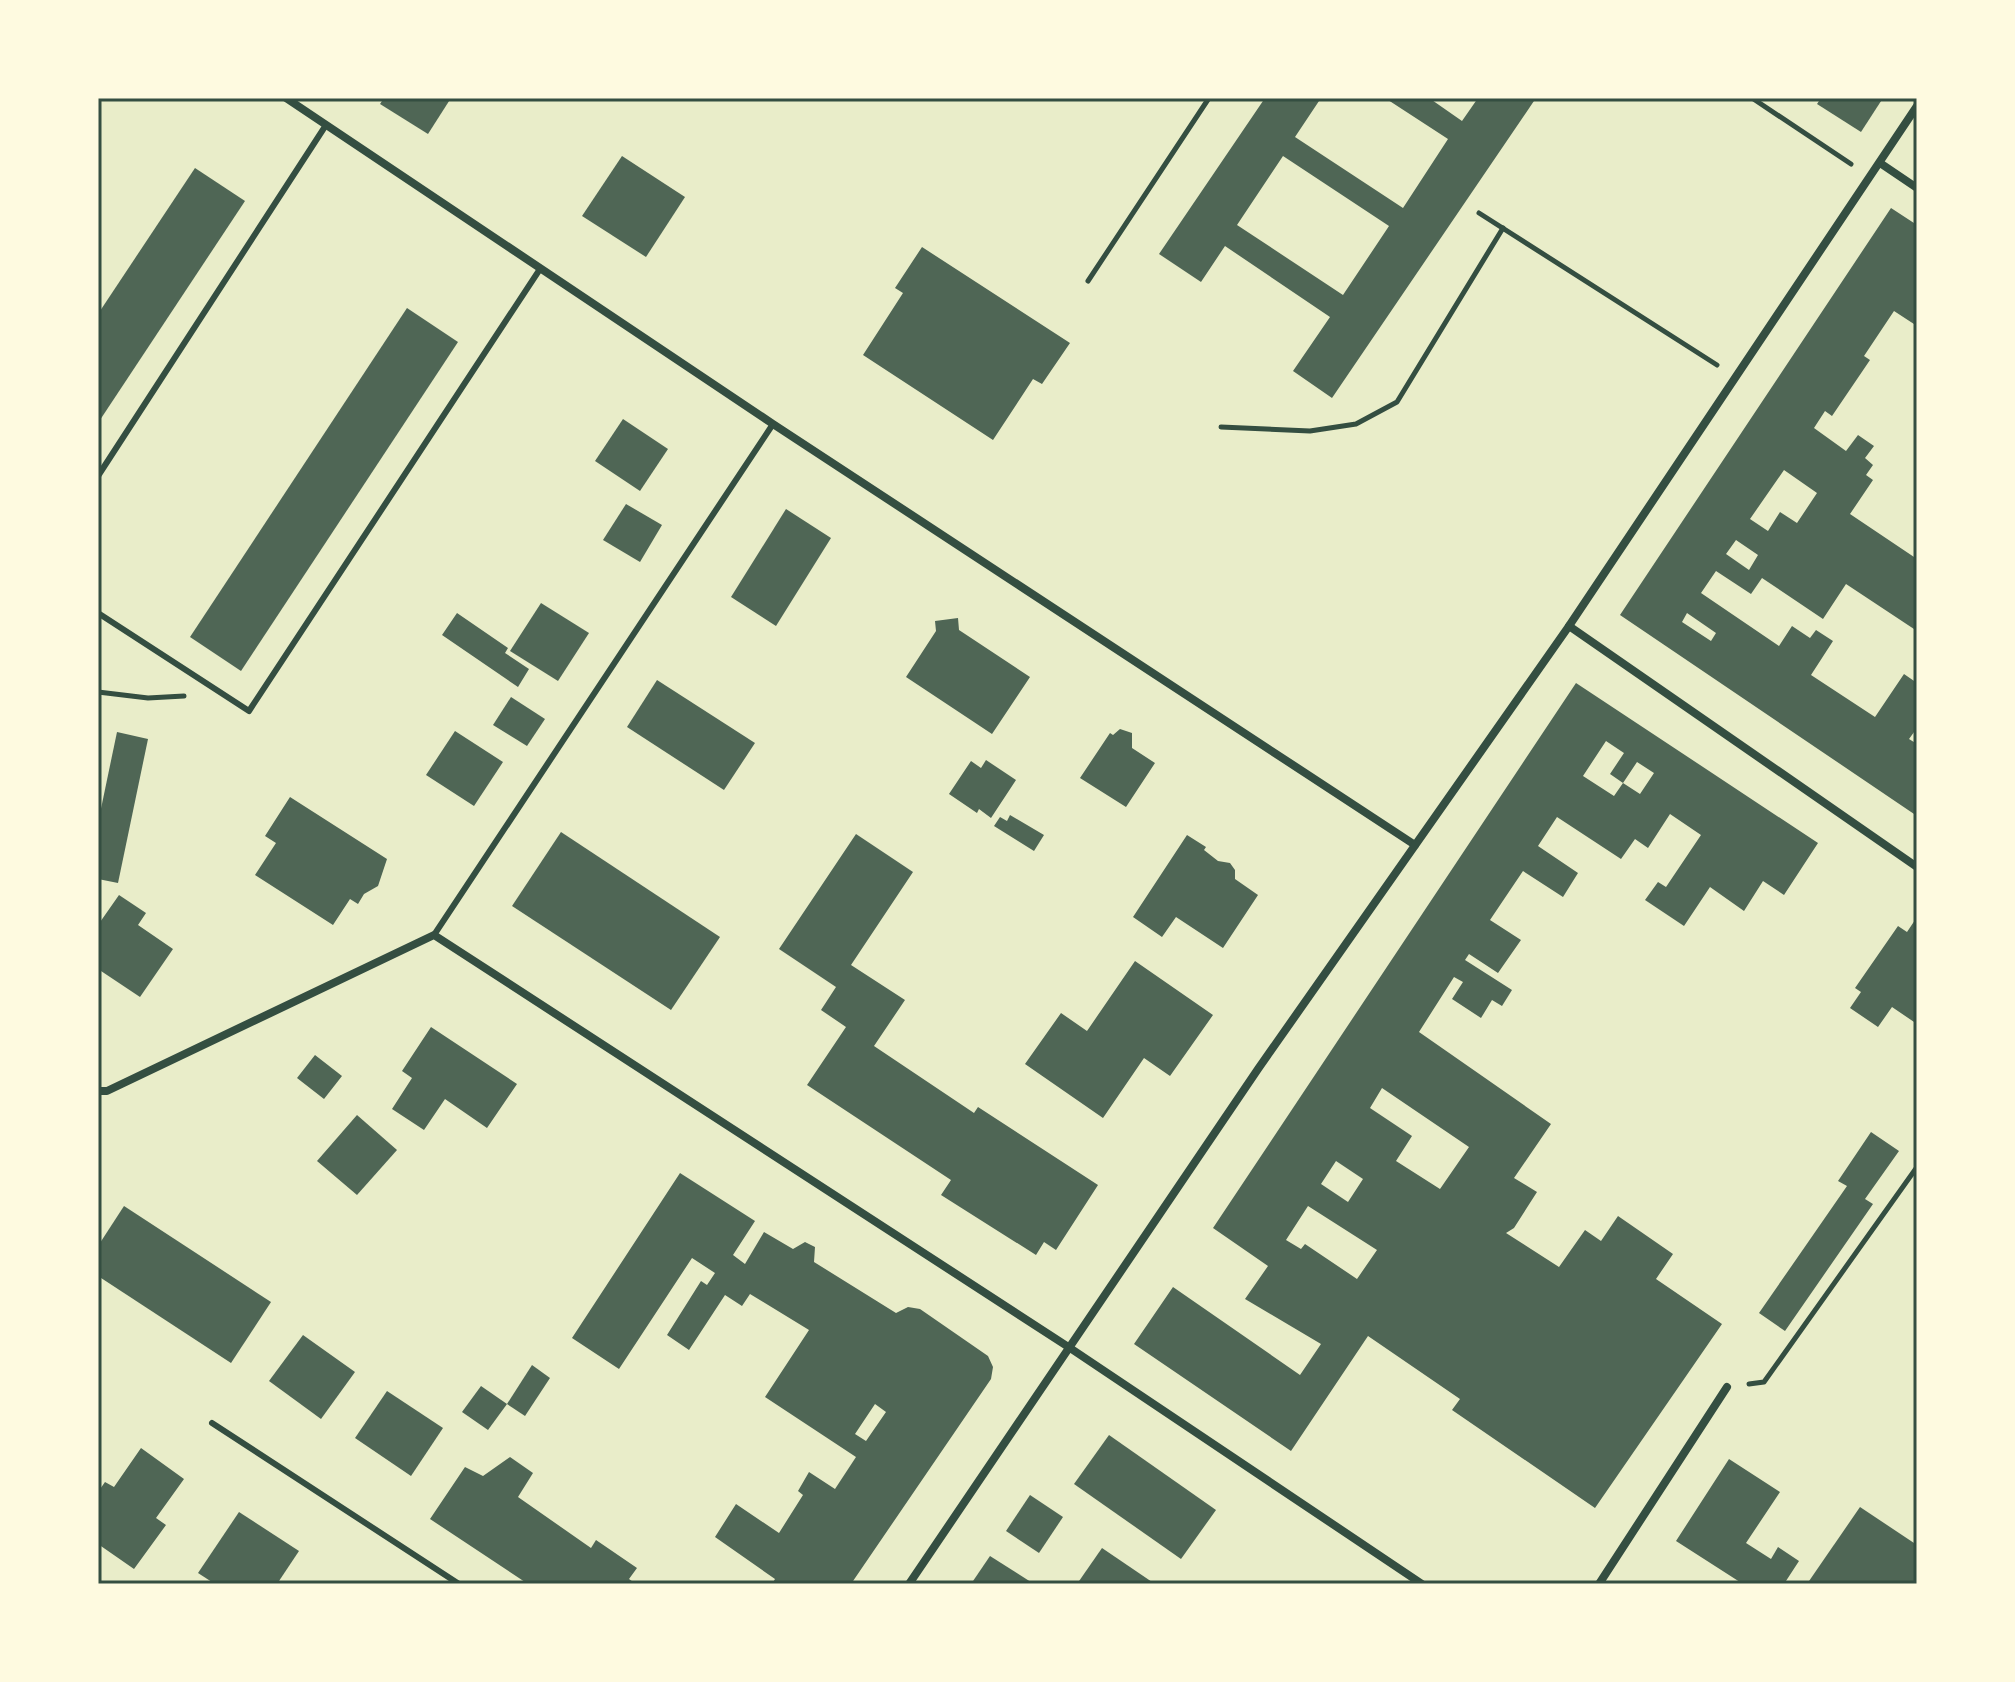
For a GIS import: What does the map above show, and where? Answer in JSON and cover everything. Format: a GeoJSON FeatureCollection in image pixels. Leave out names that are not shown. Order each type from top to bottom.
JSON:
{"type":"FeatureCollection","features":[{"type":"Feature","properties":{"kind":"street"},"geometry":{"type":"LineString","coordinates":[[286,98],[773,424],[1415,845]]}},
{"type":"Feature","properties":{"kind":"street"},"geometry":{"type":"LineString","coordinates":[[909,1584],[1415,845],[1569,626],[1917,106]]}},
{"type":"Feature","properties":{"kind":"street"},"geometry":{"type":"LineString","coordinates":[[1880,163],[1917,188]]}},
{"type":"Feature","properties":{"kind":"street"},"geometry":{"type":"LineString","coordinates":[[1569,626],[1917,867]]}},
{"type":"Feature","properties":{"kind":"street"},"geometry":{"type":"LineString","coordinates":[[98,1091],[107,1091],[434,935],[1070,1348],[1422,1584]]}},
{"type":"Feature","properties":{"kind":"street"},"geometry":{"type":"LineString","coordinates":[[1599,1584],[1727,1387]]}},
{"type":"Feature","properties":{"kind":"lane"},"geometry":{"type":"LineString","coordinates":[[98,476],[326,125]]}},
{"type":"Feature","properties":{"kind":"lane"},"geometry":{"type":"LineString","coordinates":[[98,613],[249,711],[540,269]]}},
{"type":"Feature","properties":{"kind":"lane"},"geometry":{"type":"LineString","coordinates":[[434,935],[773,424]]}},
{"type":"Feature","properties":{"kind":"lane"},"geometry":{"type":"LineString","coordinates":[[212,1423],[459,1584]]}},
{"type":"Feature","properties":{"kind":"path"},"geometry":{"type":"LineString","coordinates":[[1088,281],[1209,98]]}},
{"type":"Feature","properties":{"kind":"path"},"geometry":{"type":"LineString","coordinates":[[1752,98],[1868,175]]}},
{"type":"Feature","properties":{"kind":"path"},"geometry":{"type":"LineString","coordinates":[[1479,213],[1735,376]]}},
{"type":"Feature","properties":{"kind":"path"},"geometry":{"type":"LineString","coordinates":[[1221,427],[1310,431],[1356,424],[1397,402],[1503,228]]}},
{"type":"Feature","properties":{"kind":"path"},"geometry":{"type":"LineString","coordinates":[[98,692],[148,698],[221,694]]}},
{"type":"Feature","properties":{"kind":"path"},"geometry":{"type":"LineString","coordinates":[[1764,1382],[1917,1167]]}},
{"type":"Feature","properties":{"kind":"building"},"geometry":{"type":"Polygon","coordinates":[[[384,98],[451,98],[428,134],[380,104],[384,98]]]}},
{"type":"Feature","properties":{"kind":"building"},"geometry":{"type":"Polygon","coordinates":[[[1265,98],[1321,98],[1295,137],[1403,208],[1448,139],[1385,98],[1429,98],[1462,121],[1478,98],[1536,98],[1332,398],[1293,371],[1330,317],[1225,246],[1201,282],[1159,254],[1265,98]],[[1283,156],[1237,225],[1343,295],[1389,226],[1283,156]]]}},
{"type":"Feature","properties":{"kind":"building"},"geometry":{"type":"Polygon","coordinates":[[[1821,98],[1883,98],[1861,132],[1817,104],[1821,98]]]}},
{"type":"Feature","properties":{"kind":"building"},"geometry":{"type":"Polygon","coordinates":[[[622,156],[685,197],[646,257],[582,216],[622,156]]]}},
{"type":"Feature","properties":{"kind":"building"},"geometry":{"type":"Polygon","coordinates":[[[195,168],[245,201],[98,423],[98,314],[195,168]]]}},
{"type":"Feature","properties":{"kind":"building"},"geometry":{"type":"Polygon","coordinates":[[[1891,208],[1917,225],[1917,326],[1894,311],[1864,356],[1870,360],[1832,416],[1825,411],[1814,428],[1846,451],[1858,435],[1874,446],[1865,458],[1873,465],[1866,475],[1873,480],[1850,514],[1917,559],[1917,631],[1846,584],[1823,619],[1762,578],[1751,594],[1716,571],[1701,593],[1779,646],[1792,626],[1810,638],[1816,630],[1833,641],[1811,675],[1875,717],[1904,674],[1917,683],[1917,728],[1909,739],[1917,744],[1917,816],[1620,615],[1891,208]],[[1784,470],[1750,519],[1768,531],[1780,512],[1797,523],[1817,493],[1784,470]],[[1736,540],[1726,554],[1749,570],[1758,555],[1736,540]],[[1687,613],[1682,622],[1711,641],[1716,633],[1687,613]]]}},
{"type":"Feature","properties":{"kind":"building"},"geometry":{"type":"Polygon","coordinates":[[[922,247],[1070,343],[1042,384],[1033,379],[993,440],[863,355],[903,293],[895,288],[922,247]]]}},
{"type":"Feature","properties":{"kind":"building"},"geometry":{"type":"Polygon","coordinates":[[[407,308],[458,342],[241,671],[190,637],[407,308]]]}},
{"type":"Feature","properties":{"kind":"building"},"geometry":{"type":"Polygon","coordinates":[[[623,419],[668,449],[640,491],[595,461],[623,419]]]}},
{"type":"Feature","properties":{"kind":"building"},"geometry":{"type":"Polygon","coordinates":[[[626,504],[662,525],[640,562],[603,540],[626,504]]]}},
{"type":"Feature","properties":{"kind":"building"},"geometry":{"type":"Polygon","coordinates":[[[786,509],[831,538],[776,626],[731,597],[786,509]]]}},
{"type":"Feature","properties":{"kind":"building"},"geometry":{"type":"Polygon","coordinates":[[[541,603],[589,633],[558,681],[510,651],[541,603]]]}},
{"type":"Feature","properties":{"kind":"building"},"geometry":{"type":"Polygon","coordinates":[[[457,613],[508,648],[505,653],[529,669],[518,687],[442,635],[457,613]]]}},
{"type":"Feature","properties":{"kind":"building"},"geometry":{"type":"Polygon","coordinates":[[[958,618],[959,630],[1030,677],[992,734],[906,677],[936,631],[935,621],[958,618]]]}},
{"type":"Feature","properties":{"kind":"building"},"geometry":{"type":"Polygon","coordinates":[[[657,680],[755,743],[724,790],[627,727],[657,680]]]}},
{"type":"Feature","properties":{"kind":"building"},"geometry":{"type":"Polygon","coordinates":[[[1576,683],[1818,843],[1784,895],[1763,881],[1744,911],[1710,887],[1684,926],[1645,900],[1658,882],[1666,887],[1701,835],[1670,814],[1648,848],[1635,839],[1621,859],[1557,817],[1538,846],[1578,873],[1563,897],[1523,871],[1490,920],[1521,940],[1498,973],[1469,954],[1465,960],[1512,990],[1502,1006],[1492,1000],[1481,1018],[1452,999],[1463,982],[1454,977],[1419,1032],[1551,1124],[1514,1178],[1537,1192],[1514,1228],[1506,1233],[1559,1267],[1585,1230],[1601,1241],[1618,1216],[1673,1254],[1656,1279],[1722,1324],[1595,1508],[1452,1410],[1460,1399],[1368,1336],[1291,1451],[1134,1344],[1173,1287],[1300,1375],[1321,1344],[1245,1299],[1268,1266],[1213,1228],[1576,683]],[[1606,741],[1583,776],[1614,796],[1623,783],[1610,774],[1624,753],[1606,741]],[[1637,762],[1623,783],[1640,794],[1654,773],[1637,762]],[[1382,1088],[1370,1108],[1412,1136],[1396,1161],[1440,1189],[1469,1147],[1382,1088]],[[1336,1161],[1321,1184],[1348,1202],[1363,1179],[1336,1161]],[[1308,1206],[1286,1240],[1301,1249],[1305,1244],[1357,1279],[1377,1250],[1308,1206]]]}},
{"type":"Feature","properties":{"kind":"building"},"geometry":{"type":"Polygon","coordinates":[[[511,697],[545,719],[527,746],[493,725],[511,697]]]}},
{"type":"Feature","properties":{"kind":"building"},"geometry":{"type":"Polygon","coordinates":[[[1120,729],[1132,733],[1132,748],[1155,763],[1126,807],[1080,778],[1110,733],[1113,735],[1120,729]]]}},
{"type":"Feature","properties":{"kind":"building"},"geometry":{"type":"Polygon","coordinates":[[[455,731],[503,762],[474,806],[426,775],[455,731]]]}},
{"type":"Feature","properties":{"kind":"building"},"geometry":{"type":"Polygon","coordinates":[[[117,732],[148,739],[118,883],[98,879],[98,823],[117,732]]]}},
{"type":"Feature","properties":{"kind":"building"},"geometry":{"type":"Polygon","coordinates":[[[986,760],[1016,780],[991,818],[979,809],[977,813],[949,794],[971,761],[981,768],[986,760]]]}},
{"type":"Feature","properties":{"kind":"building"},"geometry":{"type":"Polygon","coordinates":[[[290,797],[387,859],[378,886],[364,894],[358,904],[350,899],[333,925],[255,875],[276,843],[265,836],[290,797]]]}},
{"type":"Feature","properties":{"kind":"building"},"geometry":{"type":"Polygon","coordinates":[[[1010,815],[1044,835],[1034,851],[994,826],[1000,817],[1007,821],[1010,815]]]}},
{"type":"Feature","properties":{"kind":"building"},"geometry":{"type":"Polygon","coordinates":[[[561,832],[720,937],[671,1010],[512,906],[561,832]]]}},
{"type":"Feature","properties":{"kind":"building"},"geometry":{"type":"Polygon","coordinates":[[[856,834],[913,872],[851,965],[905,1000],[874,1046],[974,1113],[978,1107],[1098,1185],[1056,1250],[1044,1242],[1036,1255],[941,1195],[951,1180],[807,1085],[846,1027],[821,1010],[836,987],[779,949],[856,834]]]}},
{"type":"Feature","properties":{"kind":"building"},"geometry":{"type":"Polygon","coordinates":[[[1187,835],[1206,847],[1204,850],[1218,861],[1230,863],[1235,870],[1235,879],[1258,895],[1223,948],[1176,917],[1162,937],[1133,917],[1187,835]]]}},
{"type":"Feature","properties":{"kind":"building"},"geometry":{"type":"Polygon","coordinates":[[[119,895],[146,913],[138,925],[173,949],[140,997],[98,969],[98,925],[119,895]]]}},
{"type":"Feature","properties":{"kind":"building"},"geometry":{"type":"Polygon","coordinates":[[[1917,917],[1917,1024],[1892,1007],[1878,1027],[1850,1008],[1861,992],[1855,988],[1898,926],[1907,932],[1917,917]]]}},
{"type":"Feature","properties":{"kind":"building"},"geometry":{"type":"Polygon","coordinates":[[[1135,961],[1213,1015],[1170,1076],[1144,1058],[1103,1118],[1025,1064],[1061,1013],[1087,1031],[1135,961]]]}},
{"type":"Feature","properties":{"kind":"building"},"geometry":{"type":"Polygon","coordinates":[[[431,1027],[517,1084],[487,1128],[445,1099],[424,1130],[392,1109],[412,1078],[402,1071],[431,1027]]]}},
{"type":"Feature","properties":{"kind":"building"},"geometry":{"type":"Polygon","coordinates":[[[315,1055],[342,1076],[324,1099],[297,1078],[315,1055]]]}},
{"type":"Feature","properties":{"kind":"building"},"geometry":{"type":"Polygon","coordinates":[[[357,1115],[397,1150],[357,1195],[317,1161],[357,1115]]]}},
{"type":"Feature","properties":{"kind":"building"},"geometry":{"type":"Polygon","coordinates":[[[1871,1132],[1899,1151],[1865,1199],[1873,1204],[1785,1331],[1759,1313],[1847,1186],[1838,1181],[1871,1132]]]}},
{"type":"Feature","properties":{"kind":"building"},"geometry":{"type":"Polygon","coordinates":[[[680,1173],[755,1221],[733,1255],[745,1264],[764,1232],[793,1249],[805,1242],[815,1247],[814,1262],[896,1313],[908,1307],[920,1309],[988,1356],[993,1367],[991,1379],[851,1584],[772,1584],[775,1579],[715,1537],[736,1504],[779,1533],[803,1495],[798,1491],[809,1472],[835,1489],[856,1457],[765,1397],[809,1330],[750,1294],[742,1306],[725,1295],[689,1350],[667,1335],[701,1281],[707,1285],[715,1273],[692,1258],[619,1369],[572,1338],[680,1173]],[[875,1404],[855,1434],[866,1441],[886,1412],[875,1404]]]}},
{"type":"Feature","properties":{"kind":"building"},"geometry":{"type":"Polygon","coordinates":[[[124,1206],[271,1302],[231,1363],[98,1276],[98,1246],[124,1206]]]}},
{"type":"Feature","properties":{"kind":"building"},"geometry":{"type":"Polygon","coordinates":[[[303,1335],[355,1372],[321,1419],[269,1381],[303,1335]]]}},
{"type":"Feature","properties":{"kind":"building"},"geometry":{"type":"Polygon","coordinates":[[[532,1365],[550,1378],[525,1416],[507,1404],[532,1365]]]}},
{"type":"Feature","properties":{"kind":"building"},"geometry":{"type":"Polygon","coordinates":[[[481,1386],[507,1404],[488,1430],[462,1412],[481,1386]]]}},
{"type":"Feature","properties":{"kind":"building"},"geometry":{"type":"Polygon","coordinates":[[[387,1391],[443,1428],[411,1476],[355,1438],[387,1391]]]}},
{"type":"Feature","properties":{"kind":"building"},"geometry":{"type":"Polygon","coordinates":[[[1109,1435],[1216,1510],[1181,1559],[1074,1484],[1109,1435]]]}},
{"type":"Feature","properties":{"kind":"building"},"geometry":{"type":"Polygon","coordinates":[[[141,1448],[184,1479],[156,1518],[166,1525],[134,1569],[98,1544],[98,1492],[105,1482],[114,1487],[141,1448]]]}},
{"type":"Feature","properties":{"kind":"building"},"geometry":{"type":"Polygon","coordinates":[[[510,1457],[533,1473],[518,1497],[591,1548],[596,1540],[637,1568],[629,1579],[636,1584],[528,1584],[430,1519],[465,1467],[483,1476],[510,1457]]]}},
{"type":"Feature","properties":{"kind":"building"},"geometry":{"type":"Polygon","coordinates":[[[1729,1459],[1780,1492],[1746,1543],[1771,1559],[1778,1547],[1799,1561],[1784,1584],[1743,1584],[1676,1541],[1729,1459]]]}},
{"type":"Feature","properties":{"kind":"building"},"geometry":{"type":"Polygon","coordinates":[[[1030,1495],[1063,1517],[1039,1553],[1006,1531],[1030,1495]]]}},
{"type":"Feature","properties":{"kind":"building"},"geometry":{"type":"Polygon","coordinates":[[[1860,1507],[1917,1545],[1917,1584],[1807,1584],[1860,1507]]]}},
{"type":"Feature","properties":{"kind":"building"},"geometry":{"type":"Polygon","coordinates":[[[239,1512],[299,1551],[277,1584],[215,1584],[198,1573],[239,1512]]]}},
{"type":"Feature","properties":{"kind":"building"},"geometry":{"type":"Polygon","coordinates":[[[1102,1548],[1155,1584],[1077,1584],[1102,1548]]]}},
{"type":"Feature","properties":{"kind":"building"},"geometry":{"type":"Polygon","coordinates":[[[990,1556],[1034,1584],[971,1584],[990,1556]]]}}]}
